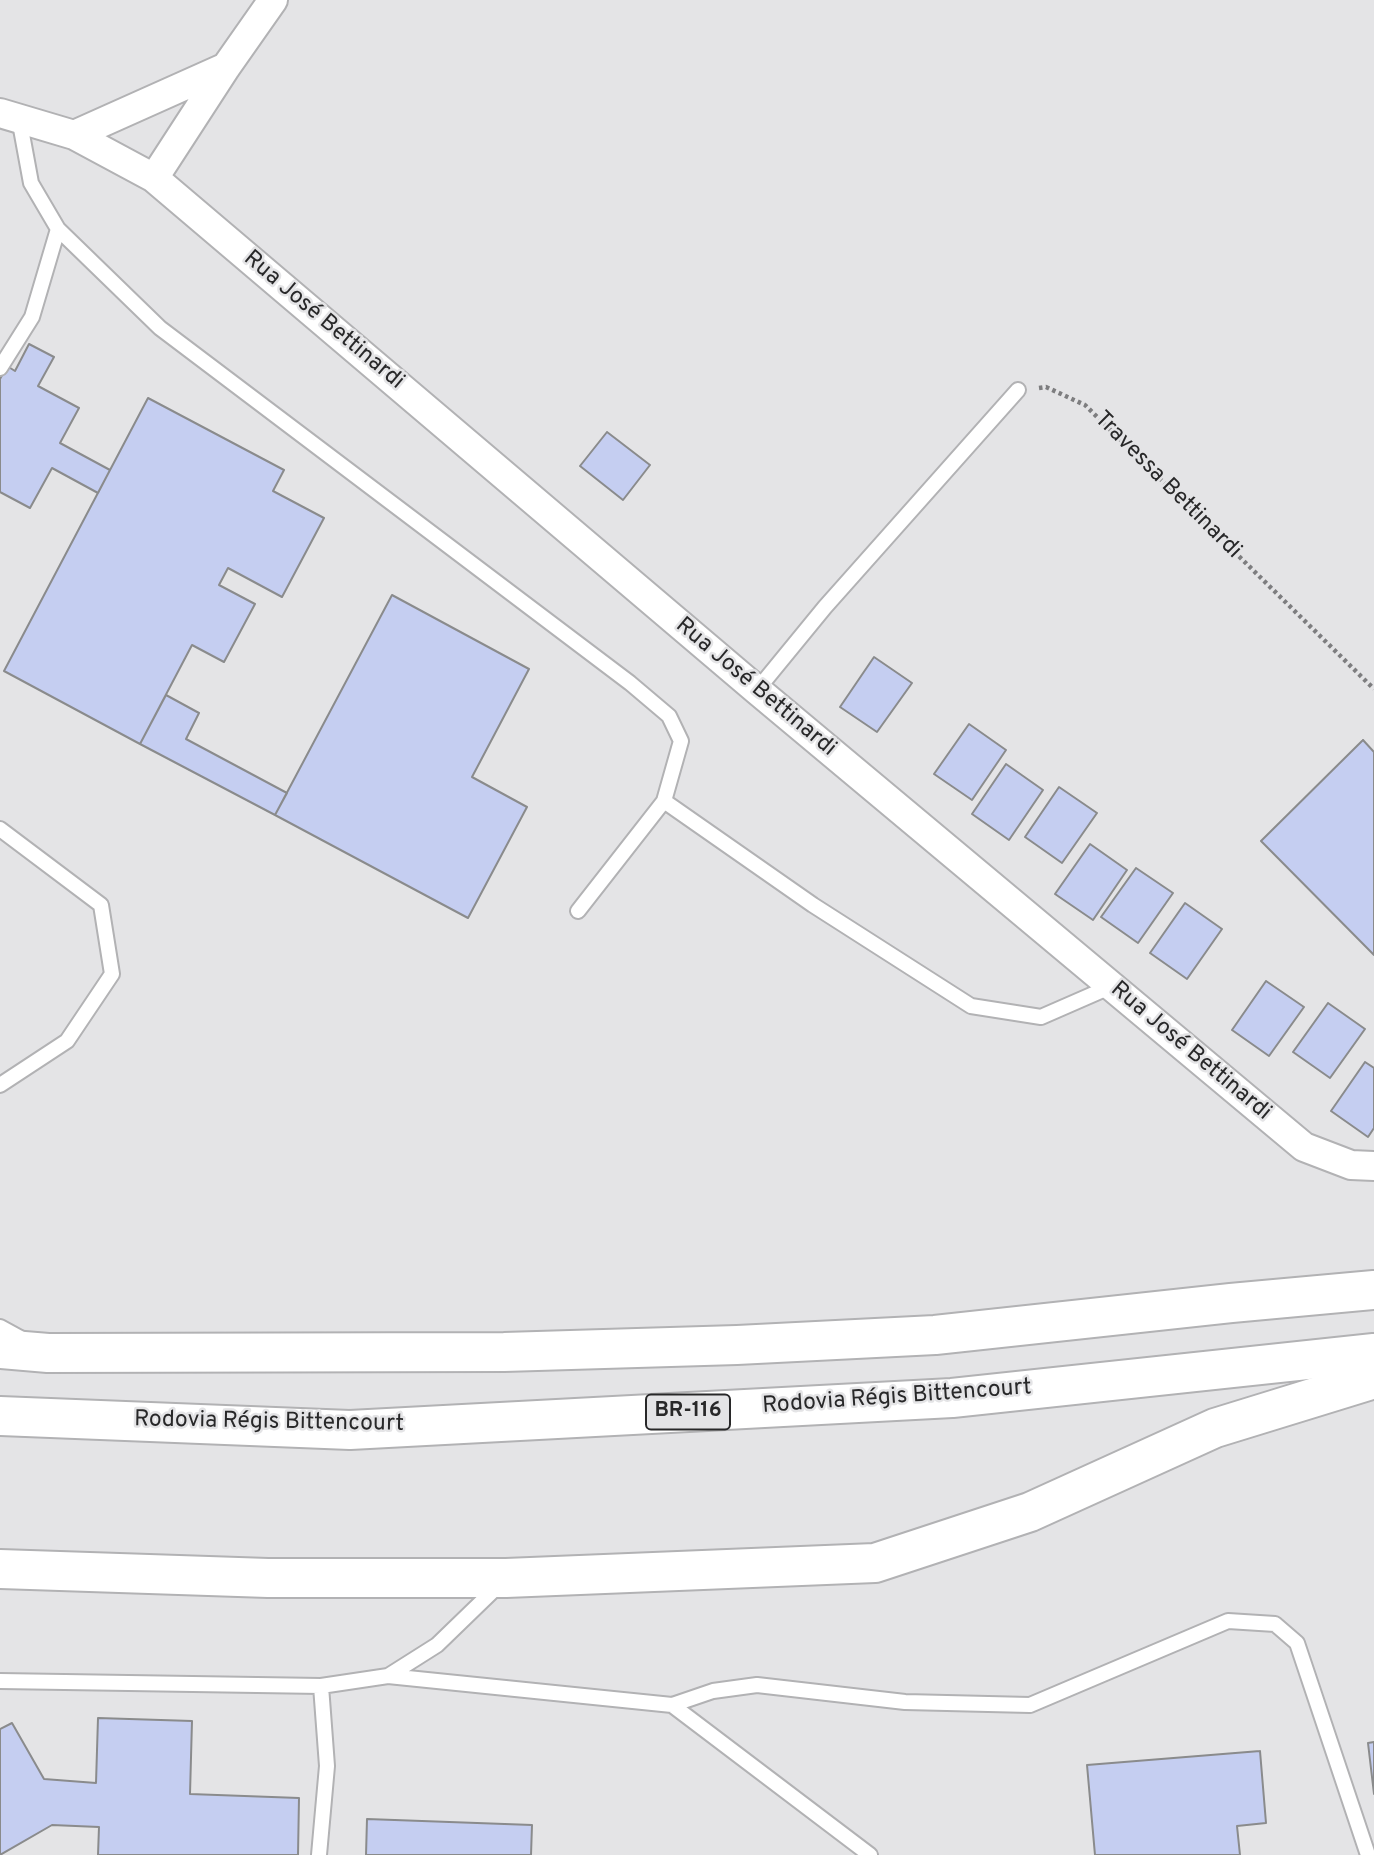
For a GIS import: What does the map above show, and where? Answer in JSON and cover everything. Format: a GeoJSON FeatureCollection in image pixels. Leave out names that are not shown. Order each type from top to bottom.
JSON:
{"type":"FeatureCollection","features":[{"type":"Feature","properties":{"kind":"main road"},"geometry":{"type":"LineString","coordinates":[[0,1349],[48,1353],[504,1352],[737,1345],[935,1335],[1374,1290]]}},
{"type":"Feature","properties":{"kind":"main road","name":"Rodovia Régis Bittencourt"},"geometry":{"type":"LineString","coordinates":[[0,1416],[350,1430],[952,1398],[1374,1353]]}},
{"type":"Feature","properties":{"kind":"main road"},"geometry":{"type":"LineString","coordinates":[[0,1569],[268,1578],[506,1578],[875,1563],[1030,1511],[1214,1428],[1374,1379]]}},
{"type":"Feature","properties":{"kind":"street"},"geometry":{"type":"LineString","coordinates":[[154,178],[273,0]]}},
{"type":"Feature","properties":{"kind":"street"},"geometry":{"type":"LineString","coordinates":[[75,135],[226,67]]}},
{"type":"Feature","properties":{"kind":"street","name":"Rua José Bettinardi"},"geometry":{"type":"LineString","coordinates":[[9,116],[75,135],[154,178],[757,690],[1304,1147],[1351,1165],[1374,1166]]}},
{"type":"Feature","properties":{"kind":"lane"},"geometry":{"type":"LineString","coordinates":[[9,116],[31,183],[58,229],[160,328],[630,683],[669,716],[681,741],[664,801],[578,911]]}},
{"type":"Feature","properties":{"kind":"lane"},"geometry":{"type":"LineString","coordinates":[[0,368],[32,317],[58,229]]}},
{"type":"Feature","properties":{"kind":"lane"},"geometry":{"type":"LineString","coordinates":[[757,690],[825,607],[1018,390]]}},
{"type":"Feature","properties":{"kind":"lane"},"geometry":{"type":"LineString","coordinates":[[664,801],[813,905],[971,1006],[1041,1017],[1112,986]]}},
{"type":"Feature","properties":{"kind":"lane"},"geometry":{"type":"LineString","coordinates":[[0,829],[101,905],[112,974],[67,1041],[0,1085]]}},
{"type":"Feature","properties":{"kind":"lane"},"geometry":{"type":"LineString","coordinates":[[0,1328],[48,1353]]}},
{"type":"Feature","properties":{"kind":"lane"},"geometry":{"type":"LineString","coordinates":[[388,1676],[437,1645],[506,1578]]}},
{"type":"Feature","properties":{"kind":"lane"},"geometry":{"type":"LineString","coordinates":[[0,1681],[321,1686],[388,1676],[672,1705],[713,1691],[757,1685],[905,1702],[1030,1704],[1228,1621],[1275,1625],[1297,1643],[1368,1855]]}},
{"type":"Feature","properties":{"kind":"lane"},"geometry":{"type":"LineString","coordinates":[[319,1855],[327,1766],[321,1686]]}},
{"type":"Feature","properties":{"kind":"lane"},"geometry":{"type":"LineString","coordinates":[[672,1705],[870,1855]]}},
{"type":"Feature","properties":{"kind":"path","name":"Travessa Bettinardi"},"geometry":{"type":"LineString","coordinates":[[1018,390],[1046,387],[1086,405],[1374,690]]}},
{"type":"Feature","properties":{"kind":"building"},"geometry":{"type":"Polygon","coordinates":[[[29,344],[54,357],[38,386],[79,408],[60,443],[110,470],[98,493],[52,468],[30,508],[0,492],[0,379],[7,366],[15,371],[29,344]]]}},
{"type":"Feature","properties":{"kind":"building"},"geometry":{"type":"Polygon","coordinates":[[[148,398],[284,470],[273,491],[324,518],[282,597],[228,568],[219,585],[255,604],[224,662],[192,645],[140,744],[4,671],[148,398]]]}},
{"type":"Feature","properties":{"kind":"building"},"geometry":{"type":"Polygon","coordinates":[[[607,432],[650,465],[623,500],[580,466],[607,432]]]}},
{"type":"Feature","properties":{"kind":"building"},"geometry":{"type":"Polygon","coordinates":[[[392,595],[529,669],[472,777],[527,807],[468,918],[275,815],[392,595]]]}},
{"type":"Feature","properties":{"kind":"building"},"geometry":{"type":"Polygon","coordinates":[[[874,657],[912,683],[877,732],[840,707],[874,657]]]}},
{"type":"Feature","properties":{"kind":"building"},"geometry":{"type":"Polygon","coordinates":[[[166,695],[199,713],[186,739],[287,793],[275,815],[140,744],[166,695]]]}},
{"type":"Feature","properties":{"kind":"building"},"geometry":{"type":"Polygon","coordinates":[[[969,724],[1006,750],[972,800],[934,774],[969,724]]]}},
{"type":"Feature","properties":{"kind":"building"},"geometry":{"type":"Polygon","coordinates":[[[1363,740],[1374,752],[1374,955],[1261,841],[1363,740]]]}},
{"type":"Feature","properties":{"kind":"building"},"geometry":{"type":"Polygon","coordinates":[[[1006,764],[1043,790],[1009,840],[972,814],[1006,764]]]}},
{"type":"Feature","properties":{"kind":"building"},"geometry":{"type":"Polygon","coordinates":[[[1059,787],[1097,813],[1062,863],[1025,837],[1059,787]]]}},
{"type":"Feature","properties":{"kind":"building"},"geometry":{"type":"Polygon","coordinates":[[[1090,844],[1127,870],[1093,920],[1055,894],[1090,844]]]}},
{"type":"Feature","properties":{"kind":"building"},"geometry":{"type":"Polygon","coordinates":[[[1136,868],[1173,893],[1138,943],[1101,917],[1136,868]]]}},
{"type":"Feature","properties":{"kind":"building"},"geometry":{"type":"Polygon","coordinates":[[[1185,903],[1222,929],[1187,979],[1150,953],[1185,903]]]}},
{"type":"Feature","properties":{"kind":"building"},"geometry":{"type":"Polygon","coordinates":[[[1266,981],[1304,1007],[1269,1056],[1232,1030],[1266,981]]]}},
{"type":"Feature","properties":{"kind":"building"},"geometry":{"type":"Polygon","coordinates":[[[1328,1003],[1365,1029],[1330,1078],[1293,1052],[1328,1003]]]}},
{"type":"Feature","properties":{"kind":"building"},"geometry":{"type":"Polygon","coordinates":[[[1365,1062],[1374,1068],[1374,1128],[1368,1137],[1331,1111],[1365,1062]]]}},
{"type":"Feature","properties":{"kind":"building"},"geometry":{"type":"Polygon","coordinates":[[[98,1718],[192,1721],[190,1794],[299,1798],[298,1855],[98,1855],[99,1827],[52,1825],[0,1855],[0,1729],[12,1723],[44,1779],[96,1783],[98,1718]]]}},
{"type":"Feature","properties":{"kind":"building"},"geometry":{"type":"Polygon","coordinates":[[[1374,1742],[1374,1794],[1368,1743],[1374,1742]]]}},
{"type":"Feature","properties":{"kind":"building"},"geometry":{"type":"Polygon","coordinates":[[[1260,1751],[1266,1823],[1237,1826],[1240,1855],[1095,1855],[1087,1765],[1260,1751]]]}},
{"type":"Feature","properties":{"kind":"building"},"geometry":{"type":"Polygon","coordinates":[[[367,1819],[532,1825],[531,1855],[366,1855],[367,1819]]]}}]}
